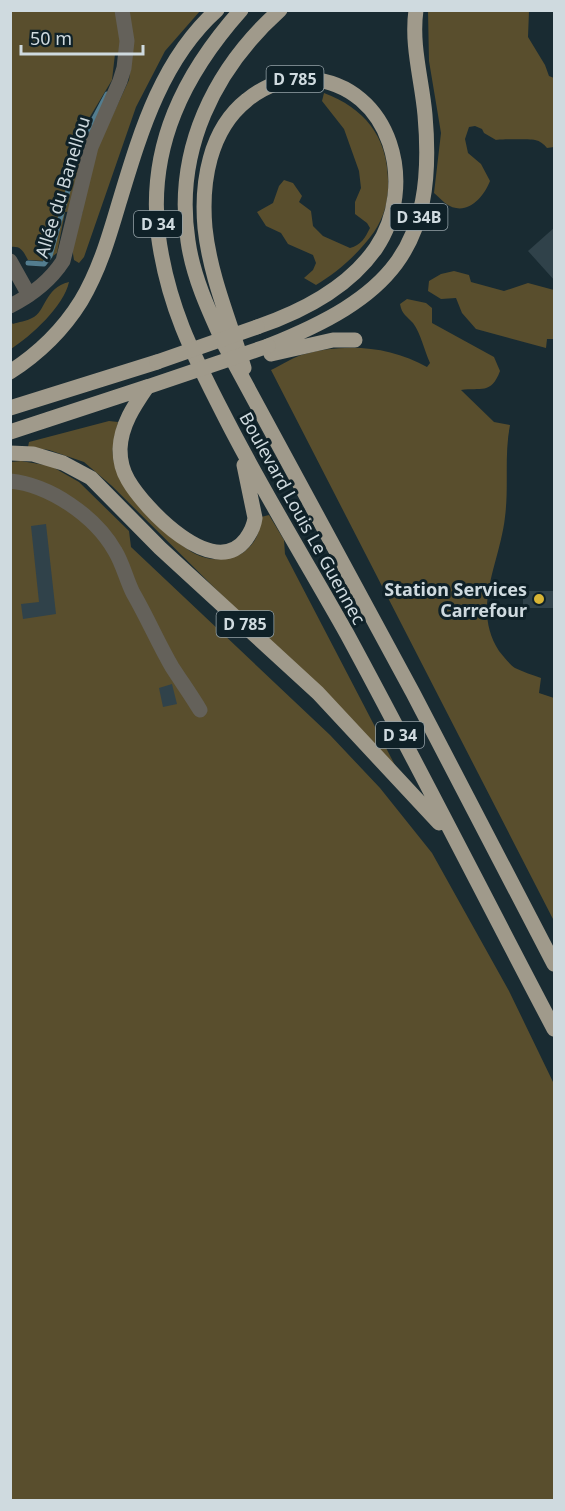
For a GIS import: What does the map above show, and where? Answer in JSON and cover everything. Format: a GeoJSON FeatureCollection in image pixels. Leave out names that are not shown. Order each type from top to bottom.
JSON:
{"type":"FeatureCollection","features":[{"type":"Feature","properties":{"kind":"main road"},"geometry":{"type":"LineString","coordinates":[[10,372],[56,334],[82,299],[108,240],[137,144],[156,95],[182,50],[217,10]]}},
{"type":"Feature","properties":{"kind":"main road","name":"Boulevard Louis Le Guennec"},"geometry":{"type":"LineString","coordinates":[[240,10],[205,54],[179,99],[170,120],[162,150],[159,173],[158,234],[168,288],[177,318],[198,366],[239,444],[347,634],[555,1029]]}},
{"type":"Feature","properties":{"kind":"main road","name":"Boulevard Louis Le Guennec"},"geometry":{"type":"LineString","coordinates":[[280,10],[254,36],[219,84],[201,117],[192,144],[187,175],[188,241],[196,275],[212,319],[256,405],[413,693],[555,964]]}},
{"type":"Feature","properties":{"kind":"main road","name":"D 34B"},"geometry":{"type":"LineString","coordinates":[[269,350],[364,296],[394,267],[414,231],[422,198],[426,146],[415,40],[416,10]]}},
{"type":"Feature","properties":{"kind":"main road","name":"D 785"},"geometry":{"type":"LineString","coordinates":[[10,408],[157,362],[257,327],[304,307],[360,267],[377,247],[390,220],[396,177],[394,155],[388,135],[366,104],[346,90],[313,80],[288,80],[272,84],[251,96],[239,106],[221,129],[209,161],[204,206],[207,246],[256,405]]}},
{"type":"Feature","properties":{"kind":"main road"},"geometry":{"type":"LineString","coordinates":[[10,432],[218,364],[269,350],[333,340],[355,340]]}},
{"type":"Feature","properties":{"kind":"main road"},"geometry":{"type":"LineString","coordinates":[[147,387],[126,422],[120,447],[121,464],[128,480],[156,514],[198,547],[209,551],[226,551],[240,545],[254,526],[254,505],[239,444]]}},
{"type":"Feature","properties":{"kind":"main road","name":"D 785"},"geometry":{"type":"LineString","coordinates":[[10,453],[33,454],[63,463],[91,478],[160,548],[318,693],[453,837]]}},
{"type":"Feature","properties":{"kind":"street","name":"Allée du Banellou"},"geometry":{"type":"LineString","coordinates":[[10,306],[43,285],[57,270],[66,253],[91,147],[124,68],[127,41],[122,10]]}},
{"type":"Feature","properties":{"kind":"street"},"geometry":{"type":"LineString","coordinates":[[10,261],[29,295]]}},
{"type":"Feature","properties":{"kind":"street"},"geometry":{"type":"LineString","coordinates":[[10,481],[25,483],[58,496],[100,531],[115,550],[128,583],[172,666],[200,710]]}},
{"type":"Feature","properties":{"kind":"shaded area"},"geometry":{"type":"Polygon","coordinates":[[[10,11],[200,11],[165,51],[136,107],[84,257],[79,263],[74,260],[72,248],[83,210],[65,212],[57,253],[46,261],[28,260],[21,250],[11,247],[10,11]],[[115,54],[112,80],[88,120],[109,123],[129,80],[132,57],[115,54]]]}},
{"type":"Feature","properties":{"kind":"shaded area"},"geometry":{"type":"Polygon","coordinates":[[[428,11],[529,11],[528,37],[549,76],[554,78],[554,147],[547,148],[537,140],[496,140],[484,133],[482,129],[475,126],[469,127],[465,139],[468,153],[481,164],[490,181],[478,200],[466,207],[452,207],[434,193],[441,133],[429,61],[428,11]]]}},
{"type":"Feature","properties":{"kind":"shaded area"},"geometry":{"type":"Polygon","coordinates":[[[324,93],[351,107],[371,126],[378,137],[387,164],[388,186],[384,213],[374,232],[348,262],[316,285],[304,278],[313,270],[316,263],[313,255],[288,244],[281,233],[266,226],[257,212],[273,203],[279,186],[284,180],[293,183],[302,196],[299,202],[311,211],[313,226],[323,236],[350,248],[360,243],[370,228],[355,214],[355,202],[361,188],[359,171],[344,129],[322,101],[324,93]]]}},
{"type":"Feature","properties":{"kind":"shaded area"},"geometry":{"type":"Polygon","coordinates":[[[454,271],[469,275],[471,282],[504,291],[528,283],[554,290],[554,339],[547,339],[546,348],[476,329],[462,313],[456,298],[441,299],[428,291],[429,281],[441,274],[454,271]]]}},
{"type":"Feature","properties":{"kind":"shaded area"},"geometry":{"type":"Polygon","coordinates":[[[69,282],[61,301],[54,310],[37,328],[11,349],[11,322],[13,324],[25,321],[37,315],[50,294],[69,282]]]}},
{"type":"Feature","properties":{"kind":"shaded area"},"geometry":{"type":"Polygon","coordinates":[[[407,299],[426,303],[432,308],[432,323],[494,357],[500,371],[497,379],[489,387],[461,390],[494,422],[510,425],[505,517],[490,585],[487,618],[491,635],[499,651],[515,668],[541,678],[539,693],[554,698],[554,921],[271,370],[305,354],[336,348],[367,348],[383,351],[427,367],[430,363],[418,332],[401,308],[400,304],[407,299]]]}},
{"type":"Feature","properties":{"kind":"shaded area"},"geometry":{"type":"Polygon","coordinates":[[[109,421],[118,422],[113,450],[114,462],[118,471],[166,531],[189,551],[202,557],[216,559],[239,555],[254,541],[260,528],[261,517],[269,515],[284,540],[285,554],[397,769],[112,486],[84,462],[49,450],[28,447],[29,442],[109,421]]]}},
{"type":"Feature","properties":{"kind":"shaded area"},"geometry":{"type":"Polygon","coordinates":[[[21,461],[51,466],[79,482],[129,531],[131,547],[330,735],[380,788],[432,853],[509,991],[554,1084],[554,1500],[11,1500],[10,462],[21,461]]]}},
{"type":"Feature","properties":{"kind":"building"},"geometry":{"type":"Polygon","coordinates":[[[555,227],[555,281],[528,251],[555,227]]]}},
{"type":"Feature","properties":{"kind":"building"},"geometry":{"type":"Polygon","coordinates":[[[46,524],[56,614],[23,619],[21,604],[39,602],[31,526],[46,524]]]}},
{"type":"Feature","properties":{"kind":"building","name":"Station Services Carrefour"},"geometry":{"type":"Polygon","coordinates":[[[523,591],[555,591],[555,608],[523,608],[523,591]]]}},
{"type":"Feature","properties":{"kind":"building"},"geometry":{"type":"Polygon","coordinates":[[[172,684],[177,704],[163,707],[159,688],[172,684]]]}},
{"type":"Feature","properties":{"kind":"waterway"},"geometry":{"type":"LineString","coordinates":[[28,263],[44,264],[50,256],[81,143],[107,94]]}},
{"type":"Feature","properties":{"kind":"place","name":"Station Services Carrefour"},"geometry":{"type":"Point","coordinates":[539,599]}}]}
